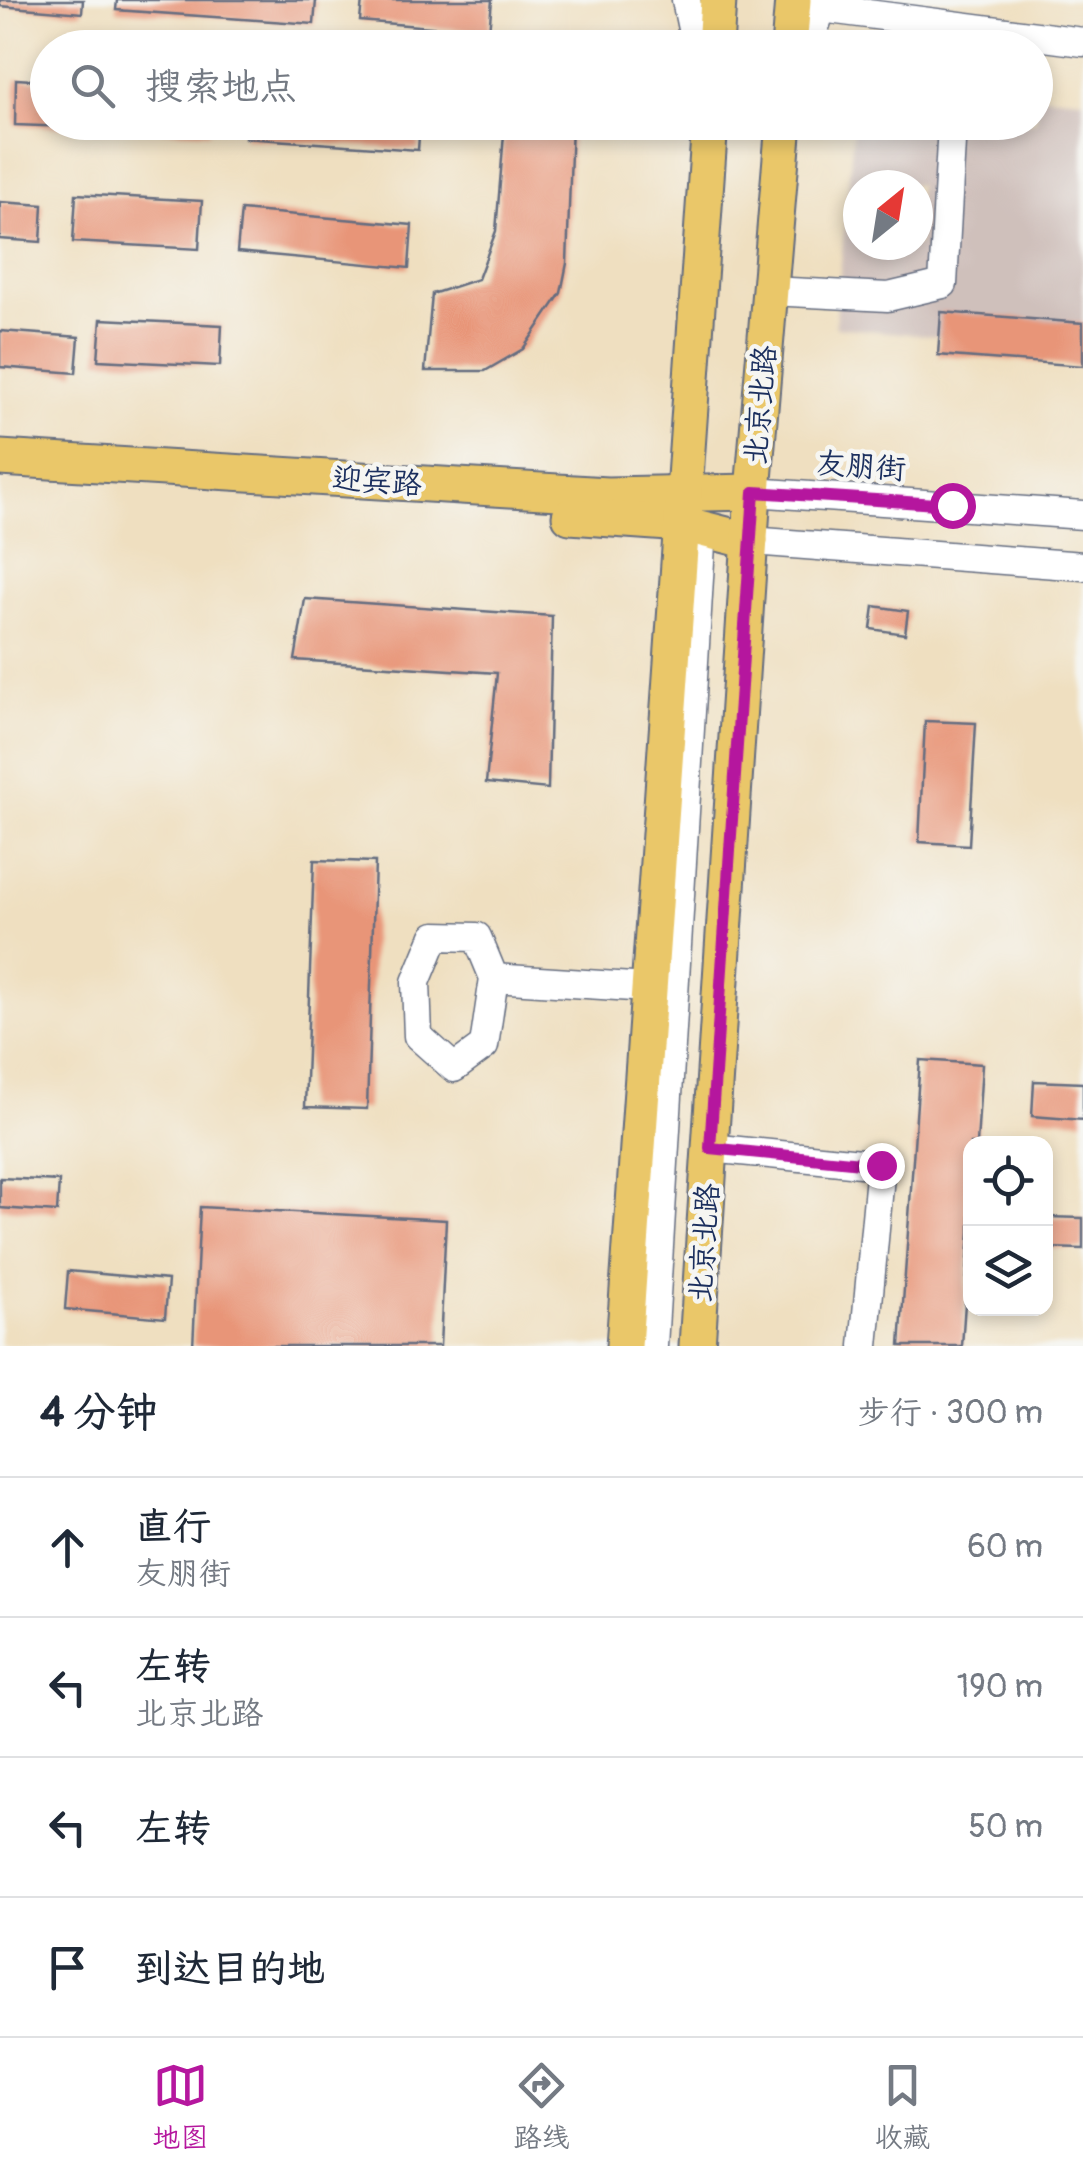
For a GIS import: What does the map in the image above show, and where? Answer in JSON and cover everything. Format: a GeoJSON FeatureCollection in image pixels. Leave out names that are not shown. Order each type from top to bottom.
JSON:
{"type":"FeatureCollection","features":[{"type":"Feature","properties":{"kind":"main road"},"geometry":{"type":"LineString","coordinates":[[716,30],[718,0]]}},
{"type":"Feature","properties":{"kind":"main road"},"geometry":{"type":"LineString","coordinates":[[798,30],[813,2]]}},
{"type":"Feature","properties":{"kind":"main road","name":"北京北路"},"geometry":{"type":"LineString","coordinates":[[697,1346],[710,1148],[710,140]]}},
{"type":"Feature","properties":{"kind":"main road","name":"北京北路"},"geometry":{"type":"LineString","coordinates":[[624,1346],[648,988],[711,524],[754,492],[783,140]]}},
{"type":"Feature","properties":{"kind":"main road","name":"迎宾路"},"geometry":{"type":"LineString","coordinates":[[0,458],[607,495],[711,524]]}},
{"type":"Feature","properties":{"kind":"main road","name":"迎宾路"},"geometry":{"type":"LineString","coordinates":[[0,480],[711,524],[754,492]]}},
{"type":"Feature","properties":{"kind":"street"},"geometry":{"type":"LineString","coordinates":[[686,0],[692,30]]}},
{"type":"Feature","properties":{"kind":"street"},"geometry":{"type":"LineString","coordinates":[[810,30],[813,2],[1002,30]]}},
{"type":"Feature","properties":{"kind":"street"},"geometry":{"type":"LineString","coordinates":[[1053,38],[1083,42]]}},
{"type":"Feature","properties":{"kind":"street"},"geometry":{"type":"LineString","coordinates":[[770,292],[888,297],[943,284],[951,140]]}},
{"type":"Feature","properties":{"kind":"street","name":"友朋街"},"geometry":{"type":"LineString","coordinates":[[754,492],[1083,515]]}},
{"type":"Feature","properties":{"kind":"street"},"geometry":{"type":"LineString","coordinates":[[711,524],[1083,566]]}},
{"type":"Feature","properties":{"kind":"street"},"geometry":{"type":"LineString","coordinates":[[653,1346],[711,524]]}},
{"type":"Feature","properties":{"kind":"street"},"geometry":{"type":"LineString","coordinates":[[687,1346],[711,524]]}},
{"type":"Feature","properties":{"kind":"street"},"geometry":{"type":"LineString","coordinates":[[494,978],[648,988]]}},
{"type":"Feature","properties":{"kind":"street"},"geometry":{"type":"LineString","coordinates":[[710,1148],[881,1165],[864,1346]]}},
{"type":"Feature","properties":{"kind":"shaded area"},"geometry":{"type":"Polygon","coordinates":[[[1053,96],[1083,99],[1083,350],[835,327],[843,241],[843,260],[933,260],[933,170],[850,170],[852,140],[1053,140],[1053,96]]]}},
{"type":"Feature","properties":{"kind":"building"},"geometry":{"type":"Polygon","coordinates":[[[0,0],[83,0],[82,13],[0,6],[0,0]]]}},
{"type":"Feature","properties":{"kind":"building"},"geometry":{"type":"Polygon","coordinates":[[[117,0],[316,0],[314,24],[116,10],[117,0]]]}},
{"type":"Feature","properties":{"kind":"building"},"geometry":{"type":"Polygon","coordinates":[[[362,0],[492,0],[489,30],[360,21],[362,0]]]}},
{"type":"Feature","properties":{"kind":"building"},"geometry":{"type":"Polygon","coordinates":[[[16,79],[30,80],[30,126],[15,125],[16,79]]]}},
{"type":"Feature","properties":{"kind":"building"},"geometry":{"type":"Polygon","coordinates":[[[274,140],[419,140],[418,150],[274,140]]]}},
{"type":"Feature","properties":{"kind":"building"},"geometry":{"type":"Polygon","coordinates":[[[504,140],[571,140],[567,263],[561,293],[523,349],[485,371],[425,371],[432,294],[478,279],[496,231],[504,140]]]}},
{"type":"Feature","properties":{"kind":"building"},"geometry":{"type":"Polygon","coordinates":[[[76,194],[202,201],[199,249],[73,242],[76,194]]]}},
{"type":"Feature","properties":{"kind":"building"},"geometry":{"type":"Polygon","coordinates":[[[0,202],[43,205],[41,242],[0,239],[0,202]]]}},
{"type":"Feature","properties":{"kind":"building"},"geometry":{"type":"Polygon","coordinates":[[[241,210],[412,225],[409,268],[237,252],[241,210]]]}},
{"type":"Feature","properties":{"kind":"building"},"geometry":{"type":"Polygon","coordinates":[[[941,312],[1083,323],[1083,366],[938,355],[941,312]]]}},
{"type":"Feature","properties":{"kind":"building"},"geometry":{"type":"Polygon","coordinates":[[[101,319],[222,325],[220,366],[98,360],[101,319]]]}},
{"type":"Feature","properties":{"kind":"building"},"geometry":{"type":"Polygon","coordinates":[[[0,331],[79,337],[76,373],[0,367],[0,331]]]}},
{"type":"Feature","properties":{"kind":"building"},"geometry":{"type":"Polygon","coordinates":[[[305,599],[552,616],[548,789],[486,783],[497,673],[295,660],[305,599]]]}},
{"type":"Feature","properties":{"kind":"building"},"geometry":{"type":"Polygon","coordinates":[[[874,606],[908,611],[905,634],[871,629],[874,606]]]}},
{"type":"Feature","properties":{"kind":"building"},"geometry":{"type":"Polygon","coordinates":[[[925,721],[976,723],[969,845],[919,842],[925,721]]]}},
{"type":"Feature","properties":{"kind":"building"},"geometry":{"type":"Polygon","coordinates":[[[314,860],[375,862],[367,1109],[305,1107],[314,860]]]}},
{"type":"Feature","properties":{"kind":"building"},"geometry":{"type":"Polygon","coordinates":[[[920,1060],[982,1064],[978,1136],[963,1136],[962,1346],[900,1346],[920,1060]]]}},
{"type":"Feature","properties":{"kind":"building"},"geometry":{"type":"Polygon","coordinates":[[[1034,1081],[1083,1083],[1083,1120],[1032,1116],[1034,1081]]]}},
{"type":"Feature","properties":{"kind":"building"},"geometry":{"type":"Polygon","coordinates":[[[0,1178],[59,1181],[57,1212],[0,1208],[0,1178]]]}},
{"type":"Feature","properties":{"kind":"building"},"geometry":{"type":"Polygon","coordinates":[[[200,1207],[446,1220],[440,1346],[193,1346],[200,1207]]]}},
{"type":"Feature","properties":{"kind":"building"},"geometry":{"type":"Polygon","coordinates":[[[1053,1217],[1083,1218],[1083,1249],[1053,1248],[1053,1217]]]}},
{"type":"Feature","properties":{"kind":"building"},"geometry":{"type":"Polygon","coordinates":[[[68,1271],[168,1280],[165,1318],[65,1309],[68,1271]]]}},
{"type":"Feature","properties":{"kind":"route"},"geometry":{"type":"LineString","coordinates":[[881,1165],[710,1148],[754,492],[952,505]]}}]}
